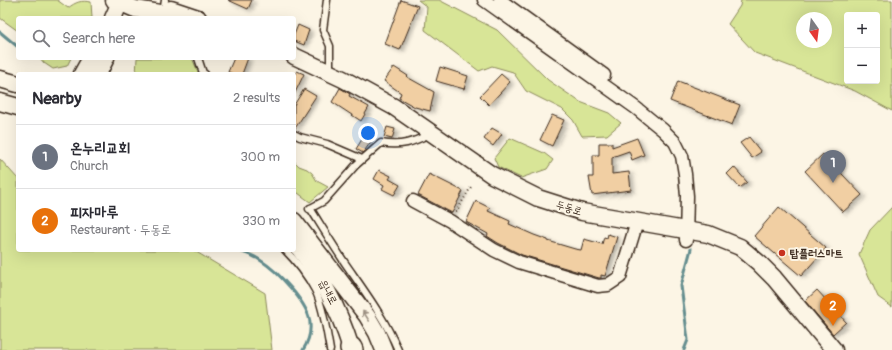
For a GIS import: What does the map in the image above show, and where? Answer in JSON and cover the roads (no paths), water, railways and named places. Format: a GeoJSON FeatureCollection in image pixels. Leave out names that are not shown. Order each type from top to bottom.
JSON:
{"type":"FeatureCollection","features":[{"type":"Feature","properties":{"kind":"street"},"geometry":{"type":"LineString","coordinates":[[484,0],[636,108],[663,130],[674,142],[682,156],[690,236]]}},
{"type":"Feature","properties":{"kind":"street"},"geometry":{"type":"LineString","coordinates":[[500,0],[646,106],[674,130],[687,150],[693,171],[690,236]]}},
{"type":"Feature","properties":{"kind":"street"},"geometry":{"type":"LineString","coordinates":[[126,8],[169,10],[191,16]]}},
{"type":"Feature","properties":{"kind":"street","name":"두동로"},"geometry":{"type":"LineString","coordinates":[[296,57],[387,109],[428,135],[486,181],[534,206],[580,220],[636,226],[690,236],[734,255],[750,268],[771,289],[823,350]]}},
{"type":"Feature","properties":{"kind":"street"},"geometry":{"type":"LineString","coordinates":[[83,72],[90,60]]}},
{"type":"Feature","properties":{"kind":"street"},"geometry":{"type":"LineString","coordinates":[[99,72],[105,60]]}},
{"type":"Feature","properties":{"kind":"street","name":"두동로"},"geometry":{"type":"LineString","coordinates":[[291,60],[329,75]]}},
{"type":"Feature","properties":{"kind":"street"},"geometry":{"type":"LineString","coordinates":[[0,76],[16,79]]}},
{"type":"Feature","properties":{"kind":"street"},"geometry":{"type":"LineString","coordinates":[[0,79],[16,83]]}},
{"type":"Feature","properties":{"kind":"street"},"geometry":{"type":"LineString","coordinates":[[0,102],[16,107]]}},
{"type":"Feature","properties":{"kind":"street"},"geometry":{"type":"LineString","coordinates":[[413,201],[450,221],[494,250],[519,262],[598,286],[608,285],[620,277],[636,226]]}},
{"type":"Feature","properties":{"kind":"street","name":"읍내로"},"geometry":{"type":"LineString","coordinates":[[296,224],[324,262]]}},
{"type":"Feature","properties":{"kind":"street","name":"두동로"},"geometry":{"type":"LineString","coordinates":[[690,236],[708,234],[740,247],[759,263],[834,350]]}},
{"type":"Feature","properties":{"kind":"street","name":"읍내로"},"geometry":{"type":"LineString","coordinates":[[296,245],[318,273],[331,296],[354,349]]}},
{"type":"Feature","properties":{"kind":"street"},"geometry":{"type":"LineString","coordinates":[[324,262],[341,294],[354,349]]}},
{"type":"Feature","properties":{"kind":"street"},"geometry":{"type":"LineString","coordinates":[[324,262],[367,316],[377,333],[384,350]]}},
{"type":"Feature","properties":{"kind":"lane"},"geometry":{"type":"LineString","coordinates":[[327,0],[323,30],[330,46],[329,75]]}},
{"type":"Feature","properties":{"kind":"lane"},"geometry":{"type":"LineString","coordinates":[[199,60],[203,72]]}},
{"type":"Feature","properties":{"kind":"lane"},"geometry":{"type":"LineString","coordinates":[[296,135],[327,144],[362,160]]}},
{"type":"Feature","properties":{"kind":"lane"},"geometry":{"type":"LineString","coordinates":[[398,350],[389,329],[374,304],[344,262],[310,209],[324,201],[362,160],[381,143],[392,145],[412,143],[428,135]]}},
{"type":"Feature","properties":{"kind":"lane"},"geometry":{"type":"LineString","coordinates":[[287,252],[295,260],[316,290],[326,324],[330,350]]}},
{"type":"Feature","properties":{"kind":"waterway"},"geometry":{"type":"LineString","coordinates":[[0,32],[16,45]]}},
{"type":"Feature","properties":{"kind":"waterway"},"geometry":{"type":"LineString","coordinates":[[684,350],[688,340],[681,286],[691,249]]}},
{"type":"Feature","properties":{"kind":"waterway"},"geometry":{"type":"LineString","coordinates":[[242,252],[255,257],[275,271],[291,288],[304,307],[309,316],[310,331],[309,338],[303,350]]}},
{"type":"Feature","properties":{"kind":"place","name":"온누리교회"},"geometry":{"type":"Point","coordinates":[833,183]}},
{"type":"Feature","properties":{"kind":"place","name":"탑플러스마트"},"geometry":{"type":"Point","coordinates":[782,253]}},
{"type":"Feature","properties":{"kind":"place","name":"피자마루"},"geometry":{"type":"Point","coordinates":[833,326]}}]}
